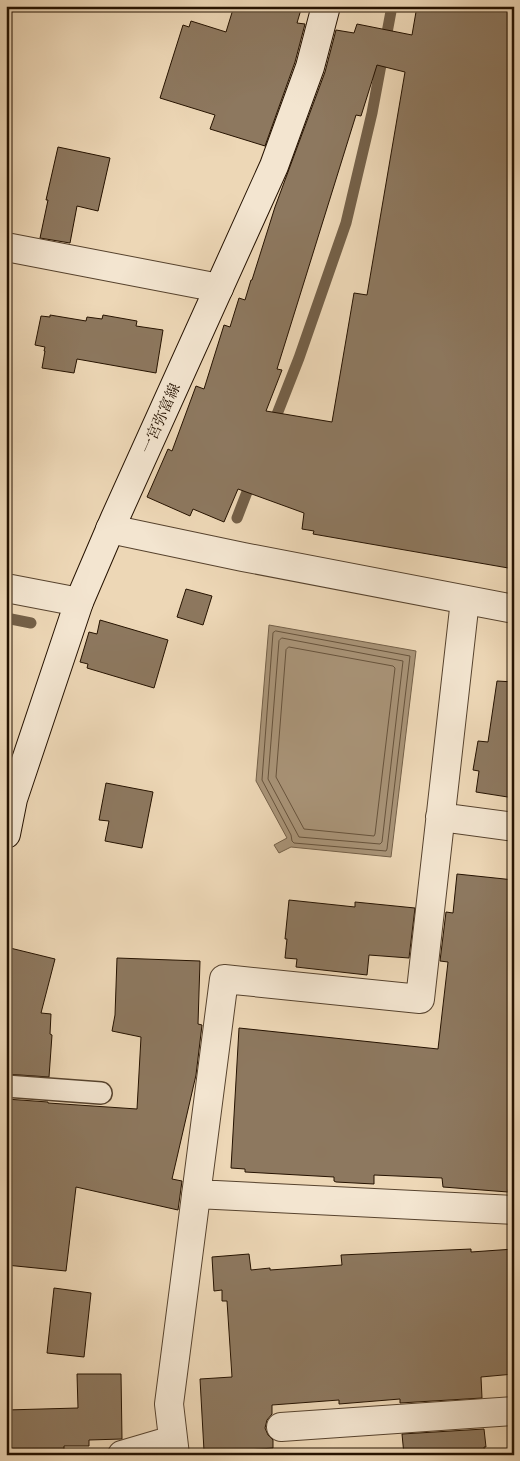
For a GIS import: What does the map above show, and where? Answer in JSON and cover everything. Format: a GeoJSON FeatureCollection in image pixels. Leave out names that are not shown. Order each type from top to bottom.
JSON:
{"type":"FeatureCollection","features":[{"type":"Feature","properties":{"kind":"street","name":"一宮弥富線"},"geometry":{"type":"LineString","coordinates":[[6,834],[13,799],[79,602],[110,529],[274,166],[310,67],[326,6]]}},
{"type":"Feature","properties":{"kind":"street"},"geometry":{"type":"LineString","coordinates":[[6,247],[219,288]]}},
{"type":"Feature","properties":{"kind":"street"},"geometry":{"type":"LineString","coordinates":[[110,529],[243,557],[514,609]]}},
{"type":"Feature","properties":{"kind":"street"},"geometry":{"type":"LineString","coordinates":[[6,588],[79,602]]}},
{"type":"Feature","properties":{"kind":"street"},"geometry":{"type":"LineString","coordinates":[[122,1455],[174,1448],[169,1404],[224,979],[420,999],[465,600]]}},
{"type":"Feature","properties":{"kind":"street"},"geometry":{"type":"LineString","coordinates":[[440,817],[514,827]]}},
{"type":"Feature","properties":{"kind":"street"},"geometry":{"type":"LineString","coordinates":[[196,1194],[514,1210]]}},
{"type":"Feature","properties":{"kind":"street"},"geometry":{"type":"LineString","coordinates":[[281,1428],[514,1411]]}},
{"type":"Feature","properties":{"kind":"lane"},"geometry":{"type":"LineString","coordinates":[[6,1086],[101,1093]]}},
{"type":"Feature","properties":{"kind":"water"},"geometry":{"type":"Polygon","coordinates":[[[269,625],[416,651],[391,857],[291,847],[279,853],[274,845],[287,838],[256,781],[269,625]]]}},
{"type":"Feature","properties":{"kind":"building"},"geometry":{"type":"Polygon","coordinates":[[[234,6],[302,6],[297,23],[305,24],[295,62],[265,146],[210,129],[215,115],[160,98],[183,25],[189,27],[191,21],[226,32],[234,6]]]}},
{"type":"Feature","properties":{"kind":"building"},"geometry":{"type":"Polygon","coordinates":[[[417,6],[514,6],[514,569],[313,534],[314,531],[302,529],[304,513],[238,489],[224,522],[193,509],[190,516],[147,497],[168,449],[172,451],[196,386],[204,389],[224,325],[230,327],[239,298],[245,300],[275,207],[325,72],[336,30],[354,33],[357,24],[412,35],[417,6]],[[377,65],[361,116],[356,115],[277,369],[282,370],[266,411],[332,422],[354,293],[367,295],[405,72],[377,65]]]}},
{"type":"Feature","properties":{"kind":"building"},"geometry":{"type":"Polygon","coordinates":[[[58,147],[110,158],[98,211],[77,206],[70,243],[40,238],[58,147]]]}},
{"type":"Feature","properties":{"kind":"building"},"geometry":{"type":"Polygon","coordinates":[[[50,315],[86,321],[87,317],[102,319],[103,315],[137,321],[136,326],[163,330],[156,373],[77,359],[74,373],[42,368],[45,347],[35,345],[41,316],[50,317],[50,315]]]}},
{"type":"Feature","properties":{"kind":"building"},"geometry":{"type":"Polygon","coordinates":[[[186,589],[212,596],[203,625],[177,617],[186,589]]]}},
{"type":"Feature","properties":{"kind":"building"},"geometry":{"type":"Polygon","coordinates":[[[100,620],[168,640],[154,688],[87,668],[88,664],[80,662],[89,632],[97,634],[100,620]]]}},
{"type":"Feature","properties":{"kind":"building"},"geometry":{"type":"Polygon","coordinates":[[[497,681],[514,682],[514,798],[476,792],[479,771],[473,770],[478,741],[488,742],[497,681]]]}},
{"type":"Feature","properties":{"kind":"building"},"geometry":{"type":"Polygon","coordinates":[[[106,783],[153,792],[142,848],[105,841],[109,821],[99,820],[106,783]]]}},
{"type":"Feature","properties":{"kind":"building"},"geometry":{"type":"Polygon","coordinates":[[[457,874],[514,880],[514,1185],[509,1185],[508,1192],[443,1187],[442,1178],[374,1175],[374,1184],[336,1182],[334,1177],[245,1172],[245,1169],[231,1168],[239,1028],[438,1049],[448,962],[440,961],[446,912],[453,913],[457,874]]]}},
{"type":"Feature","properties":{"kind":"building"},"geometry":{"type":"Polygon","coordinates":[[[289,900],[355,907],[355,902],[415,908],[409,958],[369,955],[367,975],[296,967],[297,959],[285,958],[289,900]]]}},
{"type":"Feature","properties":{"kind":"building"},"geometry":{"type":"Polygon","coordinates":[[[6,947],[55,959],[41,1013],[51,1014],[50,1034],[52,1035],[49,1077],[6,1074],[6,947]]]}},
{"type":"Feature","properties":{"kind":"building"},"geometry":{"type":"Polygon","coordinates":[[[117,958],[200,961],[198,1024],[202,1025],[196,1075],[172,1179],[182,1181],[178,1210],[76,1187],[66,1271],[6,1265],[6,1099],[137,1109],[141,1037],[112,1031],[115,1015],[117,958]]]}},
{"type":"Feature","properties":{"kind":"building"},"geometry":{"type":"Polygon","coordinates":[[[471,1249],[471,1252],[514,1249],[514,1374],[481,1377],[482,1398],[400,1403],[400,1399],[339,1404],[339,1400],[272,1405],[272,1414],[267,1420],[265,1428],[273,1440],[273,1448],[221,1452],[221,1450],[204,1451],[200,1379],[232,1377],[227,1301],[222,1301],[222,1290],[214,1291],[212,1257],[249,1254],[251,1270],[270,1268],[270,1270],[342,1265],[341,1255],[471,1249]]]}},
{"type":"Feature","properties":{"kind":"building"},"geometry":{"type":"Polygon","coordinates":[[[54,1288],[91,1293],[84,1357],[47,1353],[54,1288]]]}},
{"type":"Feature","properties":{"kind":"building"},"geometry":{"type":"Polygon","coordinates":[[[77,1374],[121,1374],[122,1439],[89,1440],[89,1446],[64,1446],[64,1455],[6,1455],[6,1410],[78,1408],[77,1374]]]}},
{"type":"Feature","properties":{"kind":"building"},"geometry":{"type":"Polygon","coordinates":[[[484,1429],[485,1455],[404,1455],[402,1434],[484,1429]]]}},
{"type":"Feature","properties":{"kind":"waterway"},"geometry":{"type":"LineString","coordinates":[[272,427],[299,358],[346,223],[372,113],[392,6]]}},
{"type":"Feature","properties":{"kind":"waterway"},"geometry":{"type":"LineString","coordinates":[[237,518],[252,479]]}},
{"type":"Feature","properties":{"kind":"waterway"},"geometry":{"type":"LineString","coordinates":[[6,618],[31,623]]}}]}
